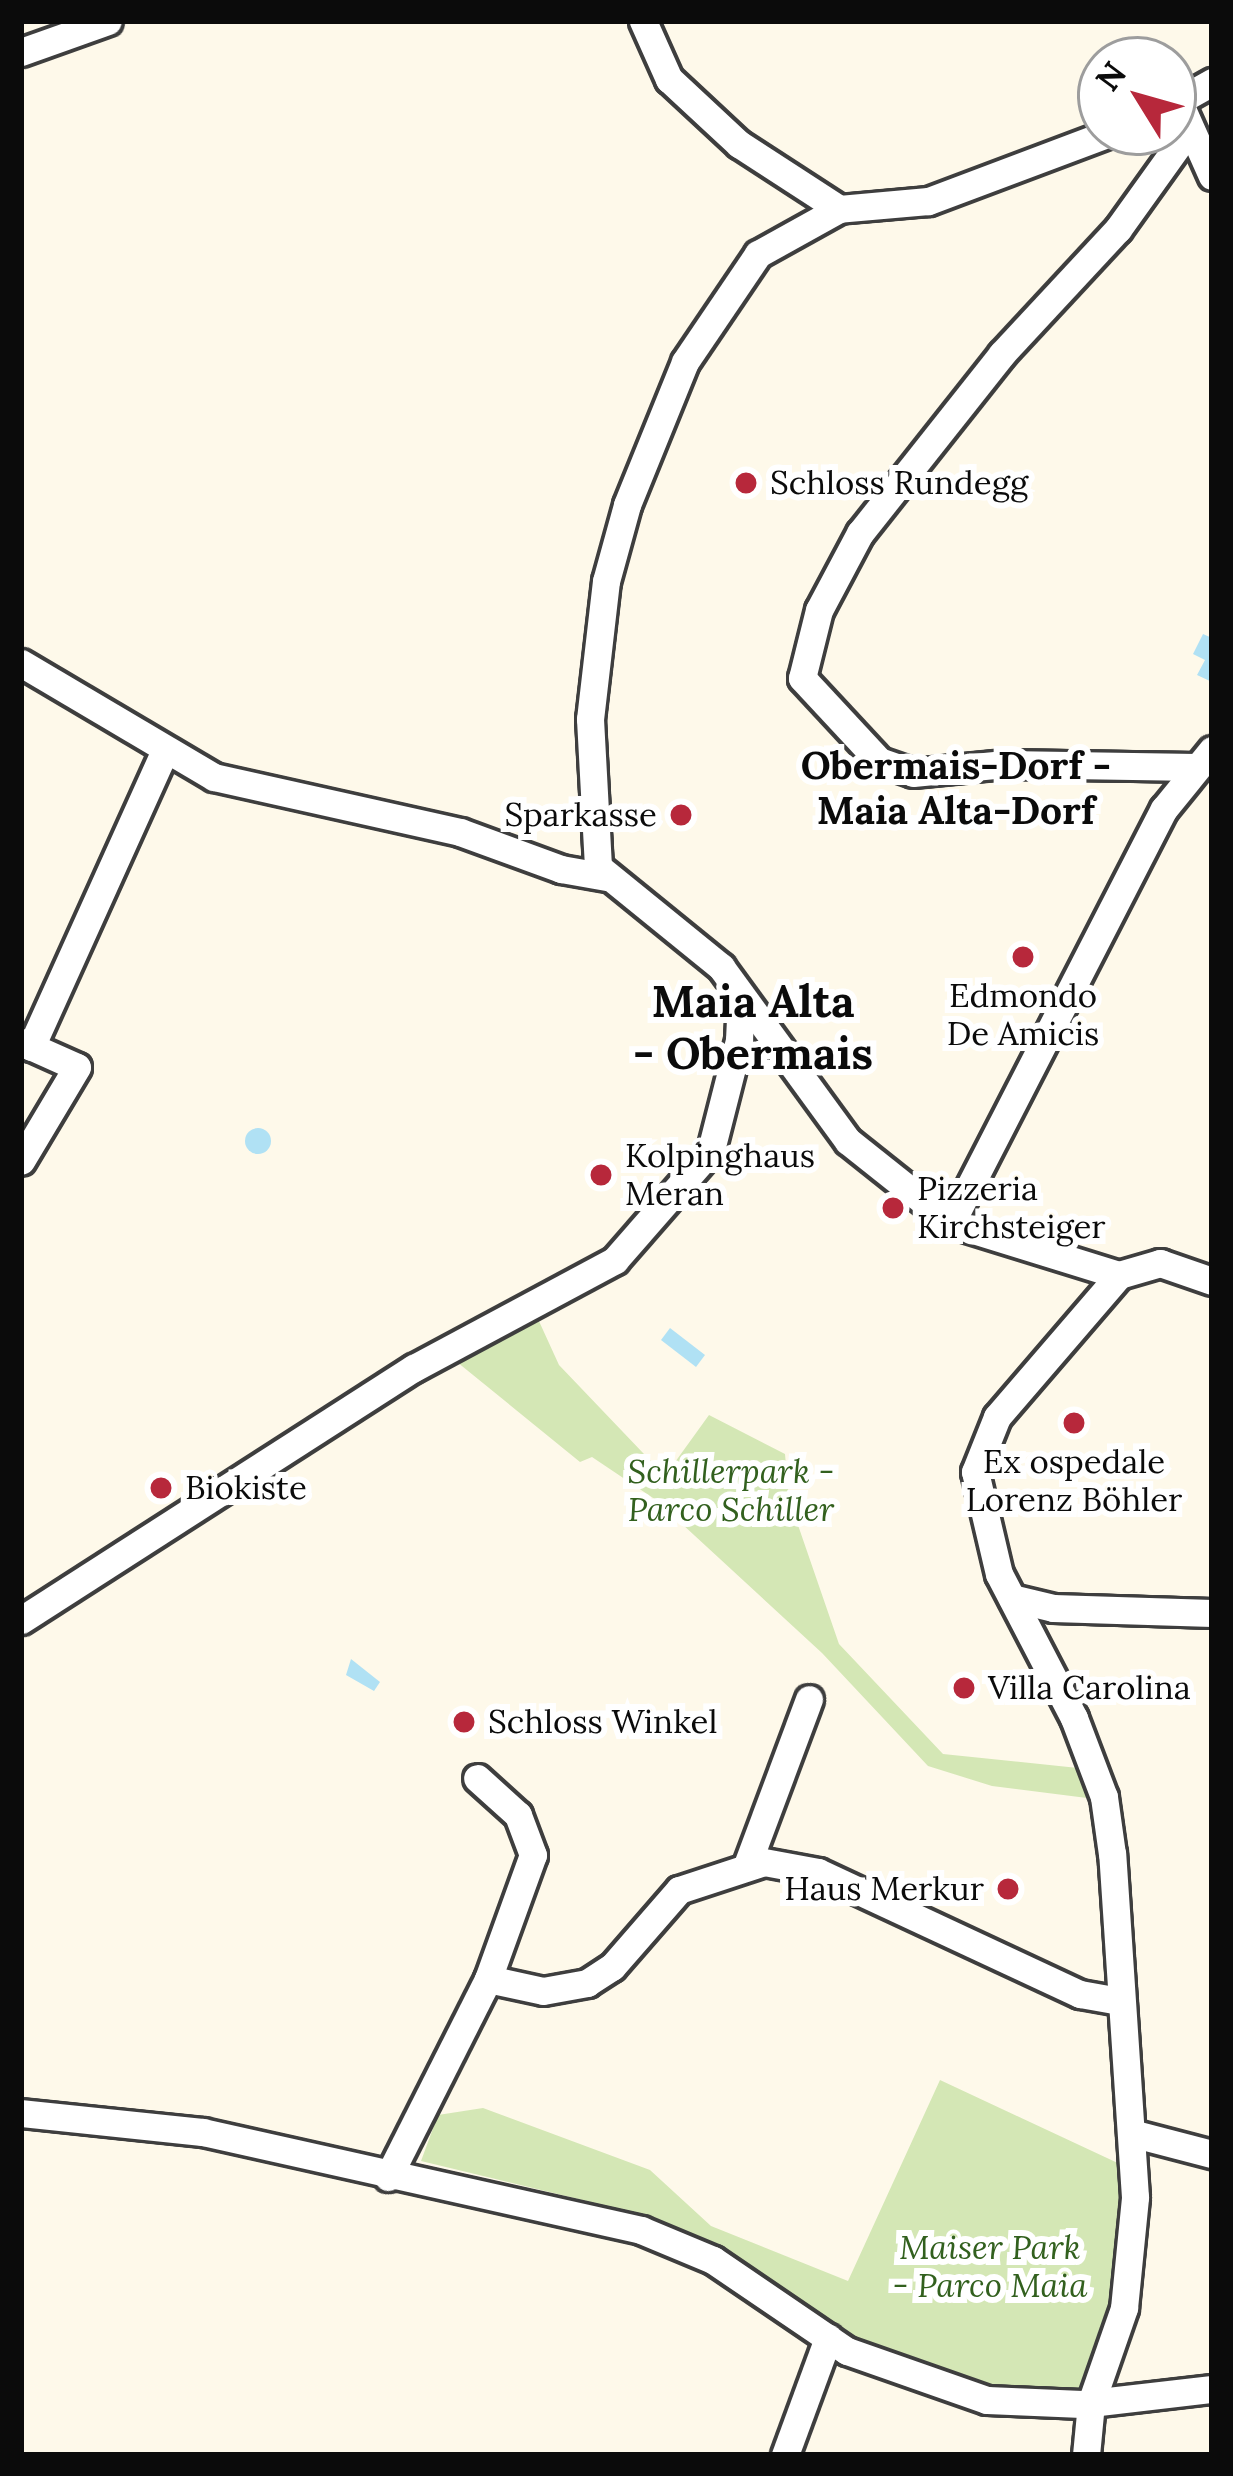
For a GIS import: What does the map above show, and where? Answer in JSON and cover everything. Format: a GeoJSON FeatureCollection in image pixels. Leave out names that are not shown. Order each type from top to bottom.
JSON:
{"type":"FeatureCollection","features":[{"type":"Feature","properties":{"kind":"street"},"geometry":{"type":"LineString","coordinates":[[21,52],[108,21]]}},
{"type":"Feature","properties":{"kind":"street"},"geometry":{"type":"LineString","coordinates":[[643,21],[669,79],[739,144],[839,209]]}},
{"type":"Feature","properties":{"kind":"street"},"geometry":{"type":"LineString","coordinates":[[606,877],[593,850],[590,710],[606,581],[660,413],[722,298],[758,254],[839,209],[928,201],[1077,145]]}},
{"type":"Feature","properties":{"kind":"street"},"geometry":{"type":"LineString","coordinates":[[1197,146],[1212,176]]}},
{"type":"Feature","properties":{"kind":"street"},"geometry":{"type":"LineString","coordinates":[[1170,156],[1118,229],[1002,354],[860,532],[819,610],[802,678],[879,761],[913,772],[1208,755]]}},
{"type":"Feature","properties":{"kind":"street"},"geometry":{"type":"LineString","coordinates":[[21,662],[164,753],[214,777],[460,832],[606,877],[697,945],[848,1141],[951,1223],[1120,1275]]}},
{"type":"Feature","properties":{"kind":"street"},"geometry":{"type":"LineString","coordinates":[[21,1161],[76,1067],[26,1045],[164,753]]}},
{"type":"Feature","properties":{"kind":"street"},"geometry":{"type":"LineString","coordinates":[[951,1223],[1165,809],[1208,755]]}},
{"type":"Feature","properties":{"kind":"street"},"geometry":{"type":"LineString","coordinates":[[21,1620],[414,1368],[615,1260],[711,1150],[739,1040],[741,998]]}},
{"type":"Feature","properties":{"kind":"street"},"geometry":{"type":"LineString","coordinates":[[1085,2455],[1090,2403],[1124,2308],[1135,2134],[1104,1798],[1074,1718],[1012,1598],[980,1518],[979,1450],[997,1417],[1120,1275],[1160,1263],[1210,1278]]}},
{"type":"Feature","properties":{"kind":"street"},"geometry":{"type":"LineString","coordinates":[[1012,1598],[1053,1608],[1212,1613]]}},
{"type":"Feature","properties":{"kind":"street"},"geometry":{"type":"LineString","coordinates":[[747,1865],[808,1699]]}},
{"type":"Feature","properties":{"kind":"street"},"geometry":{"type":"LineString","coordinates":[[388,2177],[488,1979],[533,1855],[518,1815],[477,1778]]}},
{"type":"Feature","properties":{"kind":"street"},"geometry":{"type":"LineString","coordinates":[[488,1979],[542,1991],[587,1983],[612,1967],[679,1890],[747,1865],[818,1873],[1080,1994],[1120,2000]]}},
{"type":"Feature","properties":{"kind":"street"},"geometry":{"type":"LineString","coordinates":[[21,2113],[203,2132],[641,2230],[712,2260],[828,2338],[926,2384],[988,2400],[1090,2403],[1212,2389]]}},
{"type":"Feature","properties":{"kind":"street"},"geometry":{"type":"LineString","coordinates":[[1135,2134],[1212,2154]]}},
{"type":"Feature","properties":{"kind":"street"},"geometry":{"type":"LineString","coordinates":[[785,2455],[828,2338]]}},
{"type":"Feature","properties":{"kind":"green space","name":"Schillerpark - Parco Schiller"},"geometry":{"type":"Polygon","coordinates":[[[538,1319],[559,1365],[665,1476],[709,1415],[785,1454],[789,1499],[839,1644],[943,1754],[1078,1768],[1087,1798],[992,1786],[928,1766],[822,1653],[656,1500],[592,1457],[580,1462],[457,1362],[538,1319]]]}},
{"type":"Feature","properties":{"kind":"green space","name":"Maiser Park - Parco Maia"},"geometry":{"type":"Polygon","coordinates":[[[940,2080],[1122,2165],[1112,2302],[1087,2401],[988,2396],[851,2346],[667,2230],[607,2206],[421,2161],[438,2115],[483,2108],[650,2170],[711,2226],[848,2281],[940,2080]]]}},
{"type":"Feature","properties":{"kind":"water"},"geometry":{"type":"Polygon","coordinates":[[[1203,634],[1212,638],[1212,682],[1197,675],[1205,660],[1193,654],[1203,634]]]}},
{"type":"Feature","properties":{"kind":"water"},"geometry":{"type":"Polygon","coordinates":[[[258,1128],[271,1141],[258,1154],[245,1141],[258,1128]]]}},
{"type":"Feature","properties":{"kind":"water"},"geometry":{"type":"Polygon","coordinates":[[[670,1328],[705,1355],[696,1367],[661,1340],[670,1328]]]}},
{"type":"Feature","properties":{"kind":"water"},"geometry":{"type":"Polygon","coordinates":[[[351,1659],[380,1682],[374,1691],[346,1675],[351,1659]]]}},
{"type":"Feature","properties":{"kind":"place","name":"Schloss Rundegg"},"geometry":{"type":"Point","coordinates":[746,483]}},
{"type":"Feature","properties":{"kind":"place","name":"Sparkasse"},"geometry":{"type":"Point","coordinates":[681,815]}},
{"type":"Feature","properties":{"kind":"place","name":"Edmondo De Amicis"},"geometry":{"type":"Point","coordinates":[1023,957]}},
{"type":"Feature","properties":{"kind":"place","name":"Kolpinghaus Meran"},"geometry":{"type":"Point","coordinates":[601,1175]}},
{"type":"Feature","properties":{"kind":"place","name":"Pizzeria Kirchsteiger"},"geometry":{"type":"Point","coordinates":[893,1208]}},
{"type":"Feature","properties":{"kind":"place","name":"Ex ospedale Lorenz Böhler"},"geometry":{"type":"Point","coordinates":[1074,1423]}},
{"type":"Feature","properties":{"kind":"place","name":"Biokiste"},"geometry":{"type":"Point","coordinates":[161,1488]}},
{"type":"Feature","properties":{"kind":"place","name":"Villa Carolina"},"geometry":{"type":"Point","coordinates":[964,1688]}},
{"type":"Feature","properties":{"kind":"place","name":"Schloss Winkel"},"geometry":{"type":"Point","coordinates":[464,1722]}},
{"type":"Feature","properties":{"kind":"place","name":"Haus Merkur"},"geometry":{"type":"Point","coordinates":[1008,1889]}},
{"type":"Feature","properties":{"kind":"district","name":"Obermais-Dorf - Maia Alta-Dorf"},"geometry":{"type":"Point","coordinates":[956,788]}},
{"type":"Feature","properties":{"kind":"district","name":"Maia Alta - Obermais"},"geometry":{"type":"Point","coordinates":[753,1027]}}]}
